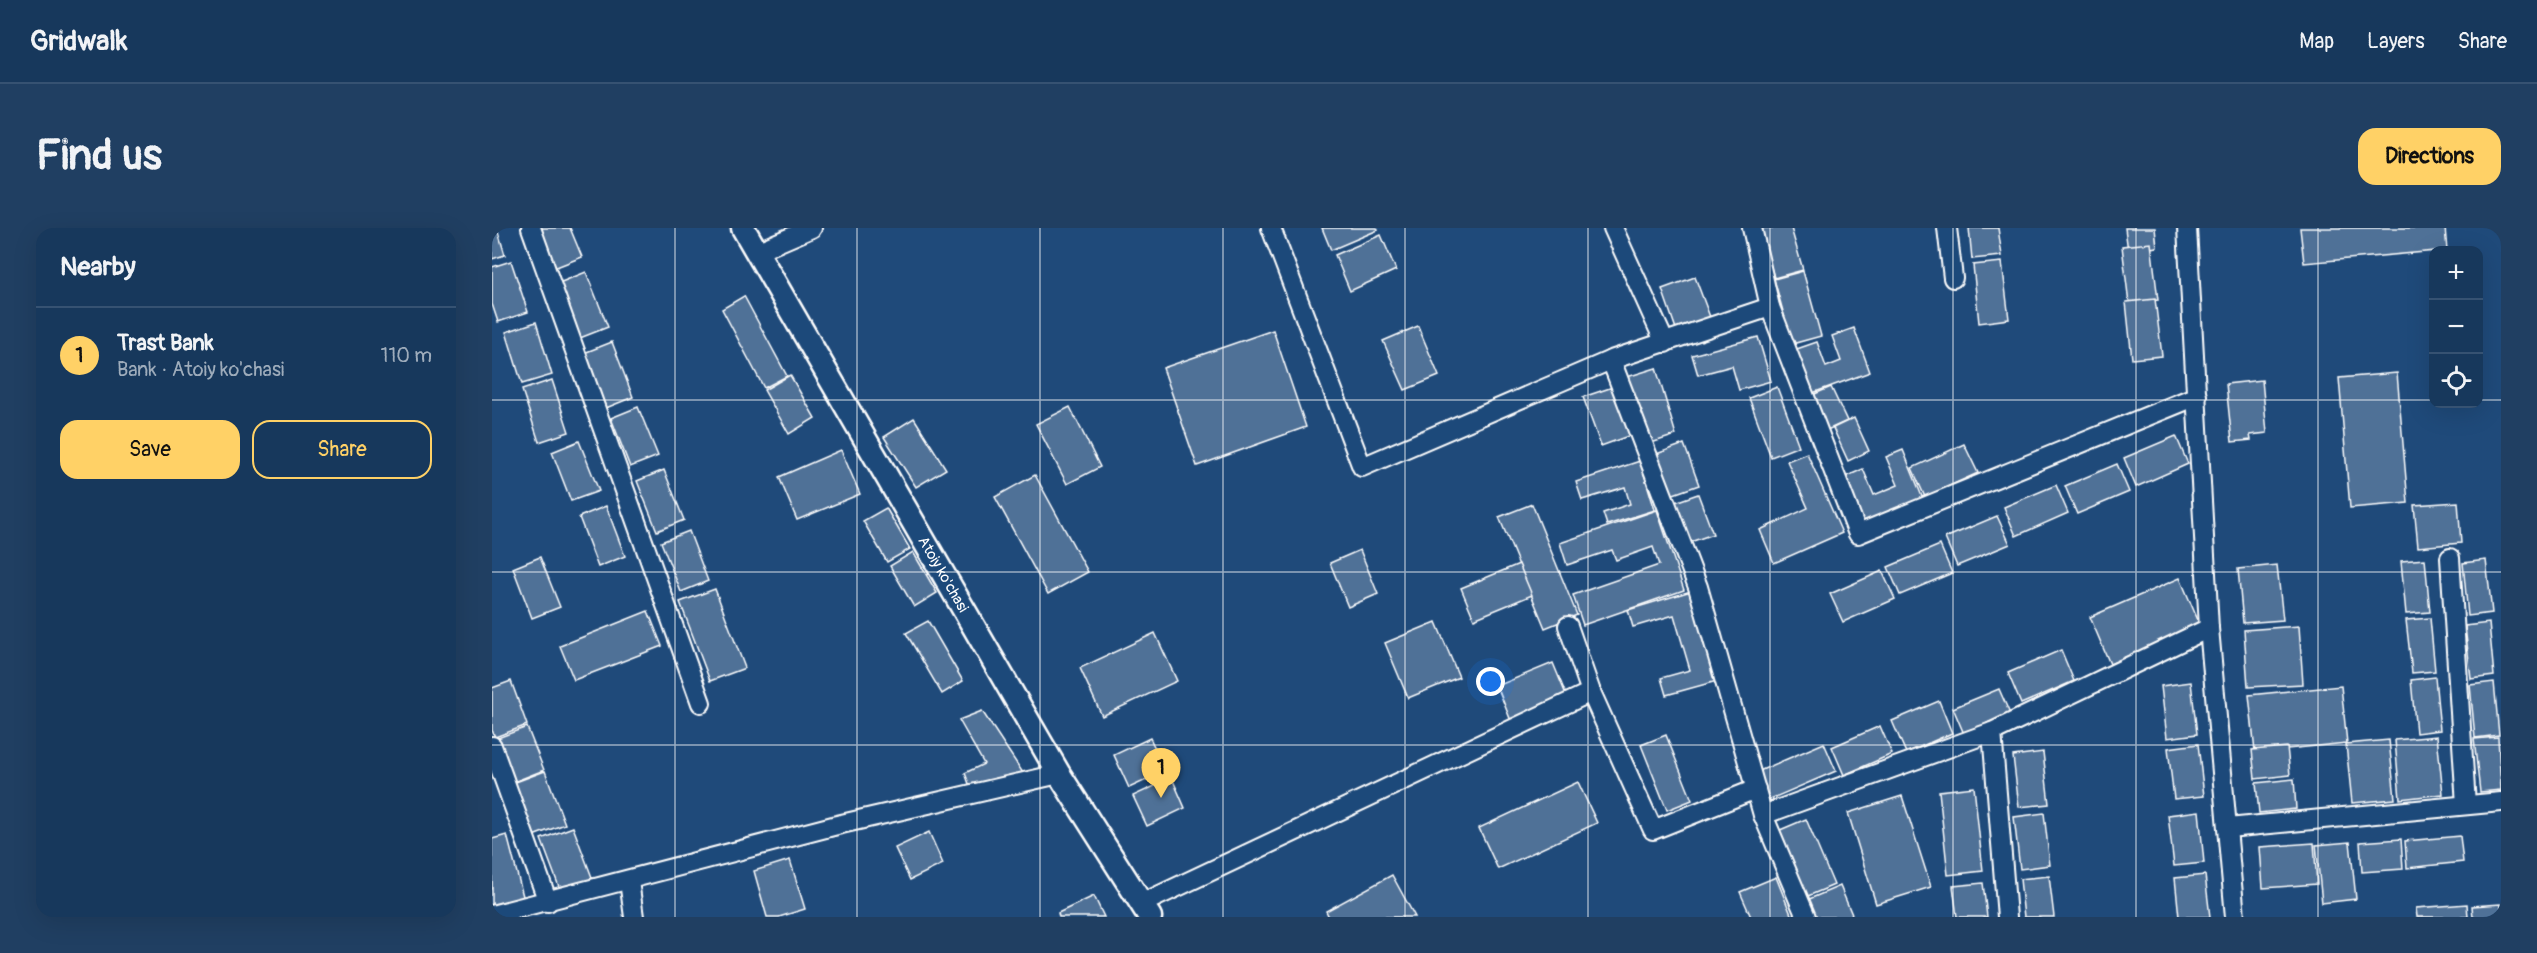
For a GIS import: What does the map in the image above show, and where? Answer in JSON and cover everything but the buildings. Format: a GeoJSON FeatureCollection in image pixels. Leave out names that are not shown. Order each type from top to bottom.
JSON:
{"type":"FeatureCollection","features":[{"type":"Feature","properties":{"kind":"street"},"geometry":{"type":"LineString","coordinates":[[531,228],[701,703]]}},
{"type":"Feature","properties":{"kind":"street","name":"Atoiy ko'chasi"},"geometry":{"type":"LineString","coordinates":[[744,228],[1059,774],[1145,910]]}},
{"type":"Feature","properties":{"kind":"street"},"geometry":{"type":"LineString","coordinates":[[756,252],[812,228]]}},
{"type":"Feature","properties":{"kind":"street"},"geometry":{"type":"LineString","coordinates":[[1271,228],[1362,467],[1611,360],[1770,307]]}},
{"type":"Feature","properties":{"kind":"street"},"geometry":{"type":"LineString","coordinates":[[1613,228],[1665,343]]}},
{"type":"Feature","properties":{"kind":"street"},"geometry":{"type":"LineString","coordinates":[[1752,228],[1770,307],[1858,534],[2196,396]]}},
{"type":"Feature","properties":{"kind":"street"},"geometry":{"type":"LineString","coordinates":[[1947,228],[1953,278]]}},
{"type":"Feature","properties":{"kind":"street"},"geometry":{"type":"LineString","coordinates":[[2187,228],[2209,628],[2235,917]]}},
{"type":"Feature","properties":{"kind":"street"},"geometry":{"type":"LineString","coordinates":[[1611,360],[1698,587],[1763,814],[1806,917]]}},
{"type":"Feature","properties":{"kind":"street"},"geometry":{"type":"LineString","coordinates":[[2450,558],[2466,805]]}},
{"type":"Feature","properties":{"kind":"street"},"geometry":{"type":"LineString","coordinates":[[1568,626],[1591,692],[1653,830],[1756,789]]}},
{"type":"Feature","properties":{"kind":"street"},"geometry":{"type":"LineString","coordinates":[[1763,814],[1992,732],[2209,628]]}},
{"type":"Feature","properties":{"kind":"street"},"geometry":{"type":"LineString","coordinates":[[1145,910],[1591,692]]}},
{"type":"Feature","properties":{"kind":"street"},"geometry":{"type":"LineString","coordinates":[[1992,732],[2007,917]]}},
{"type":"Feature","properties":{"kind":"street"},"geometry":{"type":"LineString","coordinates":[[492,746],[495,766],[548,902]]}},
{"type":"Feature","properties":{"kind":"street"},"geometry":{"type":"LineString","coordinates":[[492,915],[837,825],[1059,774]]}},
{"type":"Feature","properties":{"kind":"street"},"geometry":{"type":"LineString","coordinates":[[2228,828],[2501,802]]}},
{"type":"Feature","properties":{"kind":"street"},"geometry":{"type":"LineString","coordinates":[[629,881],[634,917]]}},
{"type":"Feature","properties":{"kind":"place","name":"Trast Bank"},"geometry":{"type":"Point","coordinates":[1161,798]}}]}
